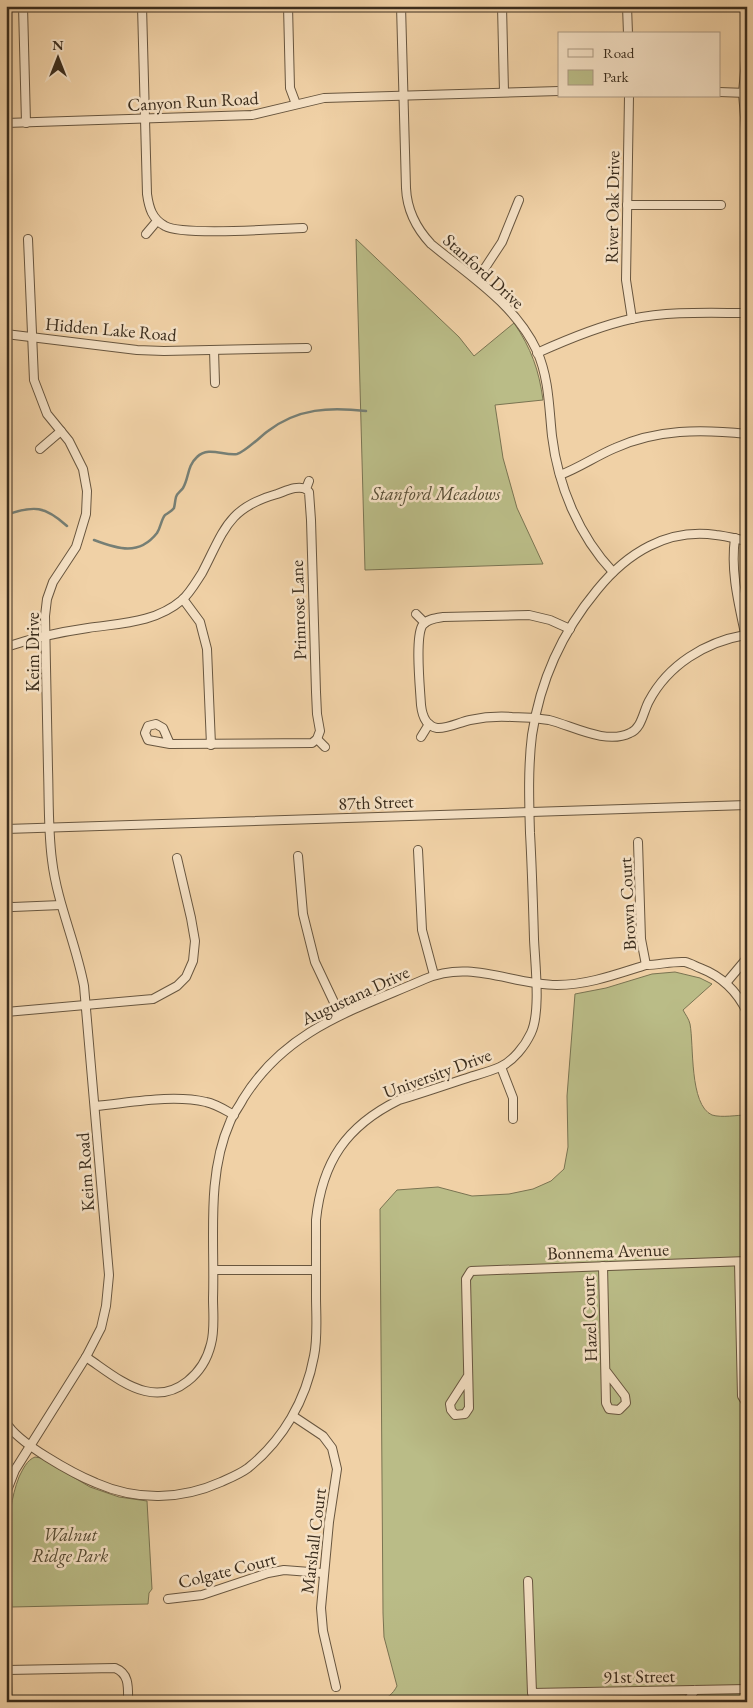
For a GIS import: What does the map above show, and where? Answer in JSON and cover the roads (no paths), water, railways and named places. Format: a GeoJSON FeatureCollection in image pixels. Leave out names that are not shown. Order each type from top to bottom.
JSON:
{"type":"FeatureCollection","features":[{"type":"Feature","properties":{"kind":"street"},"geometry":{"type":"LineString","coordinates":[[23,6],[26,123]]}},
{"type":"Feature","properties":{"kind":"street"},"geometry":{"type":"LineString","coordinates":[[142,6],[147,194],[150,208],[157,221],[171,229],[189,231],[303,228]]}},
{"type":"Feature","properties":{"kind":"street"},"geometry":{"type":"LineString","coordinates":[[288,6],[290,88],[296,104]]}},
{"type":"Feature","properties":{"kind":"street","name":"Stanford Drive"},"geometry":{"type":"LineString","coordinates":[[401,6],[406,188],[410,213],[421,233],[477,280],[511,312],[531,340],[537,352],[547,388],[554,448],[560,475],[574,514],[587,537],[613,572]]}},
{"type":"Feature","properties":{"kind":"street"},"geometry":{"type":"LineString","coordinates":[[502,6],[504,92]]}},
{"type":"Feature","properties":{"kind":"street"},"geometry":{"type":"LineString","coordinates":[[627,6],[628,32]]}},
{"type":"Feature","properties":{"kind":"street"},"geometry":{"type":"LineString","coordinates":[[747,49],[745,93],[747,141]]}},
{"type":"Feature","properties":{"kind":"street","name":"Canyon Run Road"},"geometry":{"type":"LineString","coordinates":[[6,124],[252,115],[324,98],[558,92]]}},
{"type":"Feature","properties":{"kind":"street"},"geometry":{"type":"LineString","coordinates":[[720,92],[745,93]]}},
{"type":"Feature","properties":{"kind":"street","name":"River Oak Drive"},"geometry":{"type":"LineString","coordinates":[[629,98],[626,280],[632,319]]}},
{"type":"Feature","properties":{"kind":"street"},"geometry":{"type":"LineString","coordinates":[[477,280],[502,242],[519,200]]}},
{"type":"Feature","properties":{"kind":"street"},"geometry":{"type":"LineString","coordinates":[[627,205],[722,205]]}},
{"type":"Feature","properties":{"kind":"street"},"geometry":{"type":"LineString","coordinates":[[146,234],[157,221]]}},
{"type":"Feature","properties":{"kind":"street","name":"Keim Drive"},"geometry":{"type":"LineString","coordinates":[[28,240],[34,380],[47,414],[69,441],[83,469],[87,500],[86,514],[76,547],[53,582],[47,599],[45,616],[50,828]]}},
{"type":"Feature","properties":{"kind":"street"},"geometry":{"type":"LineString","coordinates":[[537,352],[596,328],[632,319],[680,313],[747,313]]}},
{"type":"Feature","properties":{"kind":"street","name":"Hidden Lake Road"},"geometry":{"type":"LineString","coordinates":[[6,334],[137,350],[307,348]]}},
{"type":"Feature","properties":{"kind":"street"},"geometry":{"type":"LineString","coordinates":[[214,350],[215,383]]}},
{"type":"Feature","properties":{"kind":"street"},"geometry":{"type":"LineString","coordinates":[[560,475],[617,447],[665,433],[697,430],[747,434]]}},
{"type":"Feature","properties":{"kind":"street"},"geometry":{"type":"LineString","coordinates":[[40,448],[61,431]]}},
{"type":"Feature","properties":{"kind":"street"},"geometry":{"type":"LineString","coordinates":[[6,646],[45,636],[151,618],[169,610],[183,599],[198,579],[224,529],[235,514],[243,507],[263,498],[299,487],[306,489],[309,481]]}},
{"type":"Feature","properties":{"kind":"street","name":"Primrose Lane"},"geometry":{"type":"LineString","coordinates":[[306,489],[309,492],[311,520],[316,707],[320,731],[317,739]]}},
{"type":"Feature","properties":{"kind":"street","name":"University Drive"},"geometry":{"type":"LineString","coordinates":[[6,1422],[18,1437],[87,1479],[114,1491],[141,1496],[170,1496],[204,1490],[246,1470],[266,1452],[293,1416],[308,1382],[314,1355],[316,1333],[316,1220],[320,1190],[336,1154],[357,1127],[378,1112],[399,1100],[501,1067],[520,1051],[532,1032],[535,1016],[535,984],[530,756],[540,700],[551,668],[570,629],[589,600],[613,572],[639,550],[665,539],[698,533],[747,541]]}},
{"type":"Feature","properties":{"kind":"street"},"geometry":{"type":"LineString","coordinates":[[570,629],[550,620],[529,615],[443,617],[431,619],[425,623],[419,634],[421,704],[424,718],[436,728],[471,720],[502,716],[536,719],[562,724],[603,736],[620,736],[630,733],[637,728],[652,695],[684,660],[708,646],[728,639],[746,639],[734,580],[733,557],[735,538]]}},
{"type":"Feature","properties":{"kind":"street"},"geometry":{"type":"LineString","coordinates":[[183,599],[200,622],[207,649],[211,744]]}},
{"type":"Feature","properties":{"kind":"street"},"geometry":{"type":"LineString","coordinates":[[416,614],[425,623]]}},
{"type":"Feature","properties":{"kind":"street"},"geometry":{"type":"LineString","coordinates":[[421,737],[429,724]]}},
{"type":"Feature","properties":{"kind":"street"},"geometry":{"type":"LineString","coordinates":[[170,744],[286,742],[307,744],[317,739],[325,747]]}},
{"type":"Feature","properties":{"kind":"street","name":"87th Street"},"geometry":{"type":"LineString","coordinates":[[6,829],[747,805]]}},
{"type":"Feature","properties":{"kind":"street","name":"Keim Road"},"geometry":{"type":"LineString","coordinates":[[6,1493],[15,1470],[86,1357],[101,1328],[106,1306],[108,1275],[86,1006],[81,967],[61,905],[52,860],[50,828]]}},
{"type":"Feature","properties":{"kind":"street","name":"Brown Court"},"geometry":{"type":"LineString","coordinates":[[638,842],[641,939],[646,965]]}},
{"type":"Feature","properties":{"kind":"street"},"geometry":{"type":"LineString","coordinates":[[418,850],[422,930],[434,975]]}},
{"type":"Feature","properties":{"kind":"street"},"geometry":{"type":"LineString","coordinates":[[298,856],[303,914],[315,962],[340,1015]]}},
{"type":"Feature","properties":{"kind":"street"},"geometry":{"type":"LineString","coordinates":[[6,1012],[86,1006],[153,998],[171,990],[186,977],[193,961],[195,941],[192,918],[177,858]]}},
{"type":"Feature","properties":{"kind":"street"},"geometry":{"type":"LineString","coordinates":[[6,905],[61,905]]}},
{"type":"Feature","properties":{"kind":"street"},"geometry":{"type":"LineString","coordinates":[[747,958],[726,983],[737,995],[747,1012]]}},
{"type":"Feature","properties":{"kind":"street","name":"Augustana Drive"},"geometry":{"type":"LineString","coordinates":[[86,1357],[121,1380],[145,1391],[157,1392],[172,1390],[191,1379],[202,1366],[212,1343],[214,1204],[221,1149],[229,1123],[253,1084],[274,1058],[309,1032],[340,1015],[434,975],[457,972],[481,972],[535,984],[582,984],[646,965],[687,962],[707,971],[726,983]]}},
{"type":"Feature","properties":{"kind":"street"},"geometry":{"type":"LineString","coordinates":[[501,1067],[513,1098],[513,1119]]}},
{"type":"Feature","properties":{"kind":"street"},"geometry":{"type":"LineString","coordinates":[[94,1106],[160,1100],[195,1100],[208,1102],[234,1115]]}},
{"type":"Feature","properties":{"kind":"street"},"geometry":{"type":"LineString","coordinates":[[743,1262],[744,1375],[742,1396],[747,1404]]}},
{"type":"Feature","properties":{"kind":"street","name":"Bonnema Avenue"},"geometry":{"type":"LineString","coordinates":[[468,1376],[466,1279],[471,1271],[743,1262]]}},
{"type":"Feature","properties":{"kind":"street","name":"Hazel Court"},"geometry":{"type":"LineString","coordinates":[[603,1266],[606,1403],[612,1410],[619,1410],[626,1403],[625,1396],[606,1371]]}},
{"type":"Feature","properties":{"kind":"street"},"geometry":{"type":"LineString","coordinates":[[214,1270],[316,1270]]}},
{"type":"Feature","properties":{"kind":"street"},"geometry":{"type":"LineString","coordinates":[[468,1376],[469,1408],[465,1414],[456,1415],[451,1410],[450,1404],[468,1376]]}},
{"type":"Feature","properties":{"kind":"street","name":"Marshall Court"},"geometry":{"type":"LineString","coordinates":[[293,1416],[323,1436],[332,1448],[337,1469],[323,1573],[321,1608],[336,1687]]}},
{"type":"Feature","properties":{"kind":"street","name":"Colgate Court"},"geometry":{"type":"LineString","coordinates":[[168,1599],[202,1595],[284,1570],[323,1573]]}},
{"type":"Feature","properties":{"kind":"street","name":"91st Street"},"geometry":{"type":"LineString","coordinates":[[528,1581],[532,1693],[747,1689]]}},
{"type":"Feature","properties":{"kind":"street"},"geometry":{"type":"LineString","coordinates":[[6,1642],[8,1702]]}},
{"type":"Feature","properties":{"kind":"street"},"geometry":{"type":"LineString","coordinates":[[7,1670],[115,1668],[122,1671],[126,1676],[128,1702]]}},
{"type":"Feature","properties":{"kind":"street"},"geometry":{"type":"LineString","coordinates":[[687,1702],[695,1690]]}},
{"type":"Feature","properties":{"kind":"waterway"},"geometry":{"type":"LineString","coordinates":[[94,540],[120,548],[135,548],[150,540],[157,533],[165,515],[174,508],[177,496],[185,484],[191,464],[201,454],[206,452],[237,454],[279,423],[303,414],[340,409],[366,411]]}},
{"type":"Feature","properties":{"kind":"waterway"},"geometry":{"type":"LineString","coordinates":[[6,515],[24,510],[39,509],[52,514],[67,526]]}},
{"type":"Feature","properties":{"kind":"park label","name":"Stanford Meadows"},"geometry":{"type":"Point","coordinates":[436,493]}},
{"type":"Feature","properties":{"kind":"park label","name":"Walnut Ridge Park"},"geometry":{"type":"Point","coordinates":[70,1544]}}]}
